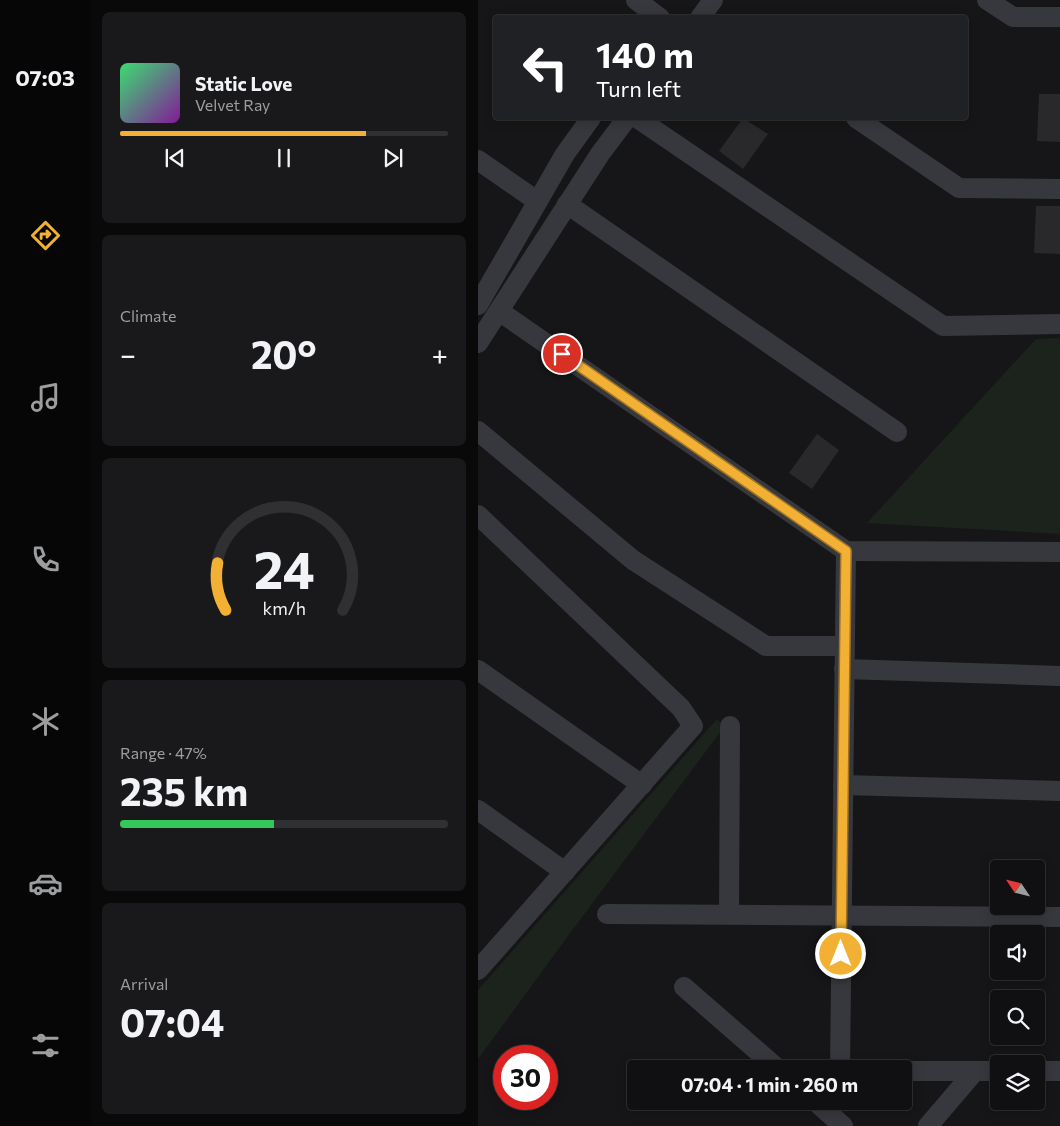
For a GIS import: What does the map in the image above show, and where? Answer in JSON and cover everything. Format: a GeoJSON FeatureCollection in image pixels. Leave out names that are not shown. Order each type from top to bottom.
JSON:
{"type":"FeatureCollection","features":[{"type":"Feature","properties":{"kind":"street"},"geometry":{"type":"LineString","coordinates":[[636,0],[656,15]]}},
{"type":"Feature","properties":{"kind":"street"},"geometry":{"type":"LineString","coordinates":[[987,0],[1013,17],[1060,18]]}},
{"type":"Feature","properties":{"kind":"street"},"geometry":{"type":"LineString","coordinates":[[478,305],[484,278],[537,201],[565,154],[590,120]]}},
{"type":"Feature","properties":{"kind":"street"},"geometry":{"type":"LineString","coordinates":[[478,342],[600,154],[625,120]]}},
{"type":"Feature","properties":{"kind":"street"},"geometry":{"type":"LineString","coordinates":[[640,120],[943,326],[1060,324]]}},
{"type":"Feature","properties":{"kind":"street"},"geometry":{"type":"LineString","coordinates":[[859,120],[959,188],[1060,189]]}},
{"type":"Feature","properties":{"kind":"street"},"geometry":{"type":"LineString","coordinates":[[478,160],[537,201]]}},
{"type":"Feature","properties":{"kind":"street"},"geometry":{"type":"LineString","coordinates":[[567,204],[897,432]]}},
{"type":"Feature","properties":{"kind":"street"},"geometry":{"type":"LineString","coordinates":[[499,311],[846,551],[1060,552]]}},
{"type":"Feature","properties":{"kind":"street"},"geometry":{"type":"LineString","coordinates":[[478,431],[634,560],[766,646],[844,646]]}},
{"type":"Feature","properties":{"kind":"street"},"geometry":{"type":"LineString","coordinates":[[478,515],[681,708],[693,726],[565,872],[482,959]]}},
{"type":"Feature","properties":{"kind":"street"},"geometry":{"type":"LineString","coordinates":[[840,1060],[846,551]]}},
{"type":"Feature","properties":{"kind":"street"},"geometry":{"type":"LineString","coordinates":[[844,669],[1060,676]]}},
{"type":"Feature","properties":{"kind":"street"},"geometry":{"type":"LineString","coordinates":[[478,670],[642,785]]}},
{"type":"Feature","properties":{"kind":"street"},"geometry":{"type":"LineString","coordinates":[[729,914],[730,726]]}},
{"type":"Feature","properties":{"kind":"street"},"geometry":{"type":"LineString","coordinates":[[843,785],[1060,791]]}},
{"type":"Feature","properties":{"kind":"street"},"geometry":{"type":"LineString","coordinates":[[478,810],[565,872]]}},
{"type":"Feature","properties":{"kind":"street"},"geometry":{"type":"LineString","coordinates":[[607,914],[1060,917]]}},
{"type":"Feature","properties":{"kind":"street"},"geometry":{"type":"LineString","coordinates":[[684,987],[768,1060]]}},
{"type":"Feature","properties":{"kind":"street"},"geometry":{"type":"LineString","coordinates":[[912,1071],[990,1071]]}},
{"type":"Feature","properties":{"kind":"street"},"geometry":{"type":"LineString","coordinates":[[928,1126],[975,1071]]}},
{"type":"Feature","properties":{"kind":"street"},"geometry":{"type":"LineString","coordinates":[[1045,1071],[1060,1071]]}},
{"type":"Feature","properties":{"kind":"street"},"geometry":{"type":"LineString","coordinates":[[825,1110],[842,1125]]}},
{"type":"Feature","properties":{"kind":"street"},"geometry":{"type":"LineString","coordinates":[[841,1110],[842,1125]]}},
{"type":"Feature","properties":{"kind":"shaded area"},"geometry":{"type":"Polygon","coordinates":[[[1060,338],[1060,534],[867,523],[1036,339],[1060,338]]]}},
{"type":"Feature","properties":{"kind":"shaded area"},"geometry":{"type":"Polygon","coordinates":[[[717,719],[724,727],[478,1059],[478,990],[717,719]]]}},
{"type":"Feature","properties":{"kind":"building"},"geometry":{"type":"Polygon","coordinates":[[[1039,94],[1061,94],[1061,142],[1037,141],[1039,94]]]}},
{"type":"Feature","properties":{"kind":"building"},"geometry":{"type":"Polygon","coordinates":[[[742,120],[746,120],[768,134],[743,169],[719,151],[742,120]]]}},
{"type":"Feature","properties":{"kind":"building"},"geometry":{"type":"Polygon","coordinates":[[[1036,206],[1061,206],[1061,254],[1034,253],[1036,206]]]}},
{"type":"Feature","properties":{"kind":"building"},"geometry":{"type":"Polygon","coordinates":[[[817,434],[839,450],[812,489],[789,473],[817,434]]]}},
{"type":"Feature","properties":{"kind":"route"},"geometry":{"type":"LineString","coordinates":[[562,354],[846,551],[841,954]]}}]}
